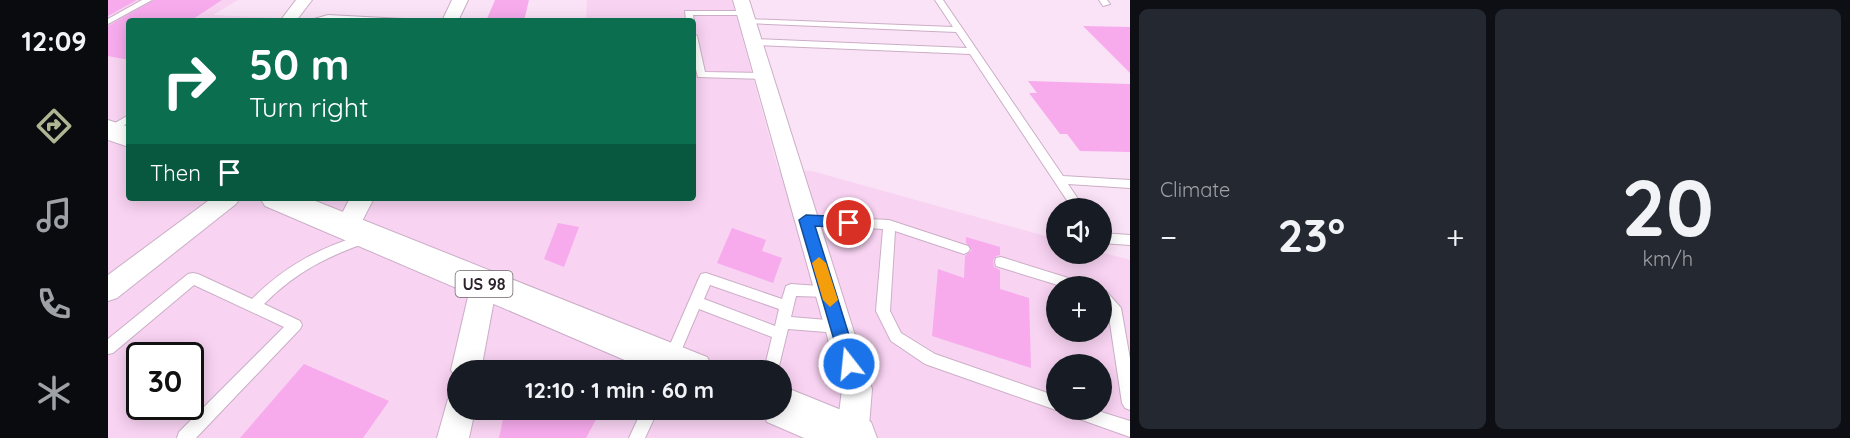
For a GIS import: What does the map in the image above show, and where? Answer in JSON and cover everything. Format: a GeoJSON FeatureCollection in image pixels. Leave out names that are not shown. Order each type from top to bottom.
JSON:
{"type":"FeatureCollection","features":[{"type":"Feature","properties":{"kind":"main road","name":"US 98"},"geometry":{"type":"LineString","coordinates":[[287,201],[360,221],[484,284],[660,360]]}},
{"type":"Feature","properties":{"kind":"main road"},"geometry":{"type":"LineString","coordinates":[[792,411],[853,438]]}},
{"type":"Feature","properties":{"kind":"street"},"geometry":{"type":"LineString","coordinates":[[290,18],[304,0]]}},
{"type":"Feature","properties":{"kind":"street"},"geometry":{"type":"LineString","coordinates":[[451,18],[460,0]]}},
{"type":"Feature","properties":{"kind":"street"},"geometry":{"type":"LineString","coordinates":[[747,19],[857,389],[853,438]]}},
{"type":"Feature","properties":{"kind":"street"},"geometry":{"type":"LineString","coordinates":[[108,290],[224,201]]}},
{"type":"Feature","properties":{"kind":"street"},"geometry":{"type":"LineString","coordinates":[[468,360],[484,284]]}},
{"type":"Feature","properties":{"kind":"street"},"geometry":{"type":"LineString","coordinates":[[453,438],[457,420]]}},
{"type":"Feature","properties":{"kind":"lane"},"geometry":{"type":"LineString","coordinates":[[108,22],[148,0]]}},
{"type":"Feature","properties":{"kind":"lane"},"geometry":{"type":"LineString","coordinates":[[686,0],[689,17],[960,30]]}},
{"type":"Feature","properties":{"kind":"lane"},"geometry":{"type":"LineString","coordinates":[[939,0],[1071,198]]}},
{"type":"Feature","properties":{"kind":"lane"},"geometry":{"type":"LineString","coordinates":[[324,18],[347,18]]}},
{"type":"Feature","properties":{"kind":"lane"},"geometry":{"type":"LineString","coordinates":[[747,19],[900,48],[973,51]]}},
{"type":"Feature","properties":{"kind":"lane"},"geometry":{"type":"LineString","coordinates":[[890,27],[900,48]]}},
{"type":"Feature","properties":{"kind":"lane"},"geometry":{"type":"LineString","coordinates":[[696,51],[701,75],[764,76]]}},
{"type":"Feature","properties":{"kind":"lane"},"geometry":{"type":"LineString","coordinates":[[1059,180],[1130,184]]}},
{"type":"Feature","properties":{"kind":"lane"},"geometry":{"type":"LineString","coordinates":[[806,220],[889,225],[964,249]]}},
{"type":"Feature","properties":{"kind":"lane"},"geometry":{"type":"LineString","coordinates":[[254,306],[284,276],[302,263],[322,253],[360,221]]}},
{"type":"Feature","properties":{"kind":"lane"},"geometry":{"type":"LineString","coordinates":[[889,225],[883,310],[896,337],[930,359],[1046,400]]}},
{"type":"Feature","properties":{"kind":"lane"},"geometry":{"type":"LineString","coordinates":[[1112,239],[1130,240]]}},
{"type":"Feature","properties":{"kind":"lane"},"geometry":{"type":"LineString","coordinates":[[1001,261],[1046,276]]}},
{"type":"Feature","properties":{"kind":"lane"},"geometry":{"type":"LineString","coordinates":[[108,348],[193,278],[295,325],[185,438]]}},
{"type":"Feature","properties":{"kind":"lane"},"geometry":{"type":"LineString","coordinates":[[678,360],[706,278],[787,306]]}},
{"type":"Feature","properties":{"kind":"lane"},"geometry":{"type":"LineString","coordinates":[[774,360],[791,290],[828,291]]}},
{"type":"Feature","properties":{"kind":"lane"},"geometry":{"type":"LineString","coordinates":[[696,302],[782,328],[839,327]]}},
{"type":"Feature","properties":{"kind":"lane"},"geometry":{"type":"LineString","coordinates":[[1112,306],[1130,403]]}},
{"type":"Feature","properties":{"kind":"lane"},"geometry":{"type":"LineString","coordinates":[[637,438],[645,420]]}},
{"type":"Feature","properties":{"kind":"lane"},"geometry":{"type":"LineString","coordinates":[[1103,420],[1130,429]]}},
{"type":"Feature","properties":{"kind":"shaded area"},"geometry":{"type":"Polygon","coordinates":[[[108,0],[238,0],[213,15],[279,18],[126,18],[126,201],[696,201],[696,18],[586,18],[587,0],[732,0],[778,169],[812,171],[1046,236],[1046,264],[1112,264],[1112,255],[1130,260],[1130,438],[108,438],[108,0]]]}},
{"type":"Feature","properties":{"kind":"building"},"geometry":{"type":"Polygon","coordinates":[[[108,0],[137,0],[108,16],[108,0]]]}},
{"type":"Feature","properties":{"kind":"building"},"geometry":{"type":"Polygon","coordinates":[[[154,0],[222,0],[195,18],[126,18],[126,59],[108,56],[108,26],[154,0]]]}},
{"type":"Feature","properties":{"kind":"building"},"geometry":{"type":"Polygon","coordinates":[[[495,0],[529,0],[525,18],[487,18],[495,0]]]}},
{"type":"Feature","properties":{"kind":"building"},"geometry":{"type":"Polygon","coordinates":[[[1083,26],[1130,27],[1130,73],[1083,26]]]}},
{"type":"Feature","properties":{"kind":"building"},"geometry":{"type":"Polygon","coordinates":[[[1028,81],[1130,84],[1130,152],[1080,151],[1067,134],[1060,134],[1029,93],[1037,93],[1028,81]]]}},
{"type":"Feature","properties":{"kind":"building"},"geometry":{"type":"Polygon","coordinates":[[[558,223],[579,227],[564,267],[544,259],[558,223]]]}},
{"type":"Feature","properties":{"kind":"building"},"geometry":{"type":"Polygon","coordinates":[[[732,228],[766,240],[762,251],[782,258],[773,283],[717,263],[732,228]]]}},
{"type":"Feature","properties":{"kind":"building"},"geometry":{"type":"Polygon","coordinates":[[[966,237],[1000,247],[1000,255],[996,256],[993,261],[994,267],[1000,270],[1000,289],[1029,298],[1031,368],[932,336],[938,269],[964,278],[965,256],[972,250],[966,243],[966,237]]]}},
{"type":"Feature","properties":{"kind":"building"},"geometry":{"type":"Polygon","coordinates":[[[304,364],[389,401],[363,438],[240,438],[304,364]]]}},
{"type":"Feature","properties":{"kind":"building"},"geometry":{"type":"Polygon","coordinates":[[[503,420],[596,420],[586,438],[499,438],[503,420]]]}},
{"type":"Feature","properties":{"kind":"slow traffic"},"geometry":{"type":"LineString","coordinates":[[819,263],[830,300]]}},
{"type":"Feature","properties":{"kind":"route"},"geometry":{"type":"LineString","coordinates":[[849,223],[806,220],[849,364]]}}]}
